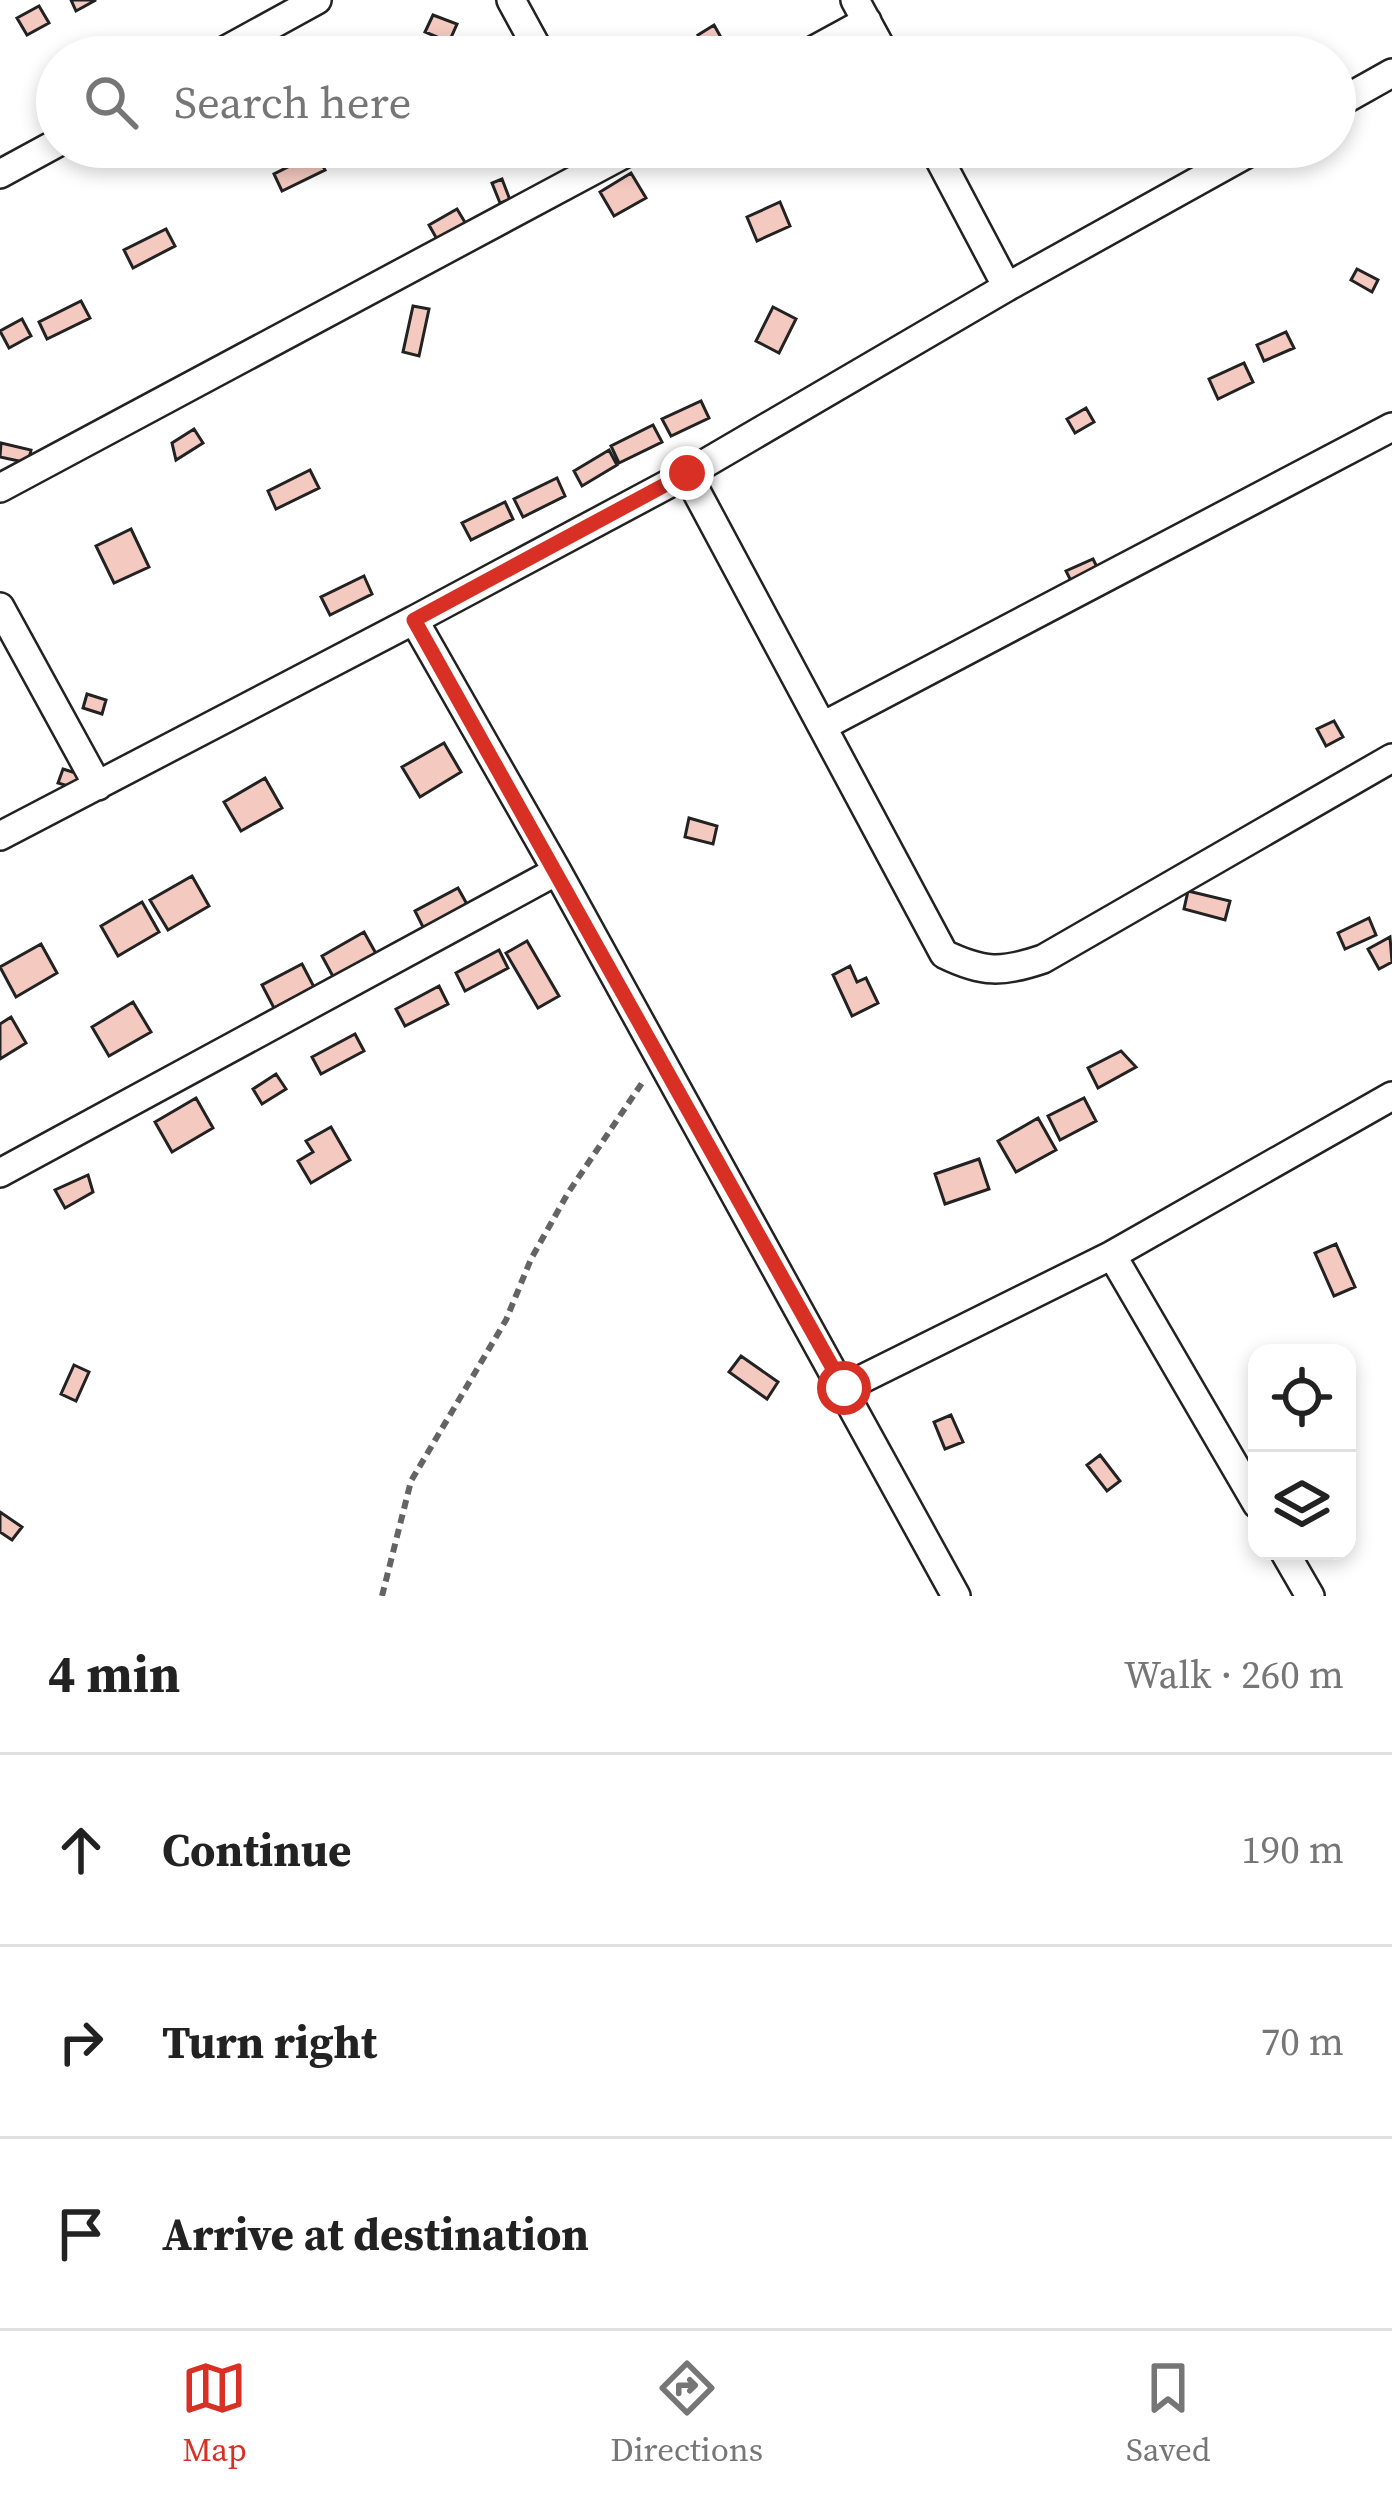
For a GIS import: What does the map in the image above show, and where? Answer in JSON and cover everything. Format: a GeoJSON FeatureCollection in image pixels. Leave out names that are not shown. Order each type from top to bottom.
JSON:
{"type":"FeatureCollection","features":[{"type":"Feature","properties":{"kind":"street"},"geometry":{"type":"LineString","coordinates":[[251,36],[317,0]]}},
{"type":"Feature","properties":{"kind":"street"},"geometry":{"type":"LineString","coordinates":[[511,0],[531,36]]}},
{"type":"Feature","properties":{"kind":"street"},"geometry":{"type":"LineString","coordinates":[[828,36],[861,10]]}},
{"type":"Feature","properties":{"kind":"street"},"geometry":{"type":"LineString","coordinates":[[1356,93],[1392,73]]}},
{"type":"Feature","properties":{"kind":"street"},"geometry":{"type":"LineString","coordinates":[[0,174],[36,154]]}},
{"type":"Feature","properties":{"kind":"street"},"geometry":{"type":"LineString","coordinates":[[0,488],[576,168]]}},
{"type":"Feature","properties":{"kind":"street"},"geometry":{"type":"LineString","coordinates":[[944,168],[1006,286]]}},
{"type":"Feature","properties":{"kind":"street"},"geometry":{"type":"LineString","coordinates":[[0,836],[687,473],[1006,286],[1221,168]]}},
{"type":"Feature","properties":{"kind":"street"},"geometry":{"type":"LineString","coordinates":[[825,725],[1392,427]]}},
{"type":"Feature","properties":{"kind":"street"},"geometry":{"type":"LineString","coordinates":[[687,473],[944,954],[974,968],[1010,970],[1043,959],[1392,758]]}},
{"type":"Feature","properties":{"kind":"street"},"geometry":{"type":"LineString","coordinates":[[0,607],[98,786]]}},
{"type":"Feature","properties":{"kind":"street"},"geometry":{"type":"LineString","coordinates":[[414,620],[956,1596]]}},
{"type":"Feature","properties":{"kind":"street"},"geometry":{"type":"LineString","coordinates":[[0,1173],[556,871]]}},
{"type":"Feature","properties":{"kind":"street"},"geometry":{"type":"LineString","coordinates":[[844,1388],[1112,1255],[1392,1096]]}},
{"type":"Feature","properties":{"kind":"street"},"geometry":{"type":"LineString","coordinates":[[1112,1255],[1248,1489]]}},
{"type":"Feature","properties":{"kind":"street"},"geometry":{"type":"LineString","coordinates":[[1289,1560],[1310,1596]]}},
{"type":"Feature","properties":{"kind":"path"},"geometry":{"type":"LineString","coordinates":[[382,1596],[411,1480],[506,1320],[568,1193],[659,1057]]}},
{"type":"Feature","properties":{"kind":"building"},"geometry":{"type":"Polygon","coordinates":[[[71,0],[96,0],[76,11],[71,0]]]}},
{"type":"Feature","properties":{"kind":"building"},"geometry":{"type":"Polygon","coordinates":[[[39,6],[49,23],[27,35],[17,18],[39,6]]]}},
{"type":"Feature","properties":{"kind":"building"},"geometry":{"type":"Polygon","coordinates":[[[433,15],[457,24],[452,36],[425,32],[433,15]]]}},
{"type":"Feature","properties":{"kind":"building"},"geometry":{"type":"Polygon","coordinates":[[[714,25],[720,36],[699,36],[714,25]]]}},
{"type":"Feature","properties":{"kind":"building"},"geometry":{"type":"Polygon","coordinates":[[[286,168],[325,170],[282,191],[274,174],[286,168]]]}},
{"type":"Feature","properties":{"kind":"building"},"geometry":{"type":"Polygon","coordinates":[[[631,173],[646,198],[614,216],[600,192],[631,173]]]}},
{"type":"Feature","properties":{"kind":"building"},"geometry":{"type":"Polygon","coordinates":[[[502,179],[510,200],[500,203],[492,183],[502,179]]]}},
{"type":"Feature","properties":{"kind":"building"},"geometry":{"type":"Polygon","coordinates":[[[780,202],[790,226],[757,241],[747,217],[780,202]]]}},
{"type":"Feature","properties":{"kind":"building"},"geometry":{"type":"Polygon","coordinates":[[[457,209],[466,224],[438,241],[429,225],[457,209]]]}},
{"type":"Feature","properties":{"kind":"building"},"geometry":{"type":"Polygon","coordinates":[[[166,229],[175,246],[133,268],[124,250],[166,229]]]}},
{"type":"Feature","properties":{"kind":"building"},"geometry":{"type":"Polygon","coordinates":[[[1357,269],[1378,280],[1372,292],[1351,280],[1357,269]]]}},
{"type":"Feature","properties":{"kind":"building"},"geometry":{"type":"Polygon","coordinates":[[[81,301],[90,318],[47,339],[39,322],[81,301]]]}},
{"type":"Feature","properties":{"kind":"building"},"geometry":{"type":"Polygon","coordinates":[[[413,306],[429,309],[419,356],[403,352],[413,306]]]}},
{"type":"Feature","properties":{"kind":"building"},"geometry":{"type":"Polygon","coordinates":[[[773,307],[796,319],[779,353],[756,341],[773,307]]]}},
{"type":"Feature","properties":{"kind":"building"},"geometry":{"type":"Polygon","coordinates":[[[22,319],[31,336],[9,348],[0,331],[22,319]]]}},
{"type":"Feature","properties":{"kind":"building"},"geometry":{"type":"Polygon","coordinates":[[[1286,332],[1294,348],[1264,361],[1257,345],[1286,332]]]}},
{"type":"Feature","properties":{"kind":"building"},"geometry":{"type":"Polygon","coordinates":[[[1244,363],[1253,382],[1218,399],[1209,379],[1244,363]]]}},
{"type":"Feature","properties":{"kind":"building"},"geometry":{"type":"Polygon","coordinates":[[[701,401],[709,418],[671,436],[662,419],[701,401]]]}},
{"type":"Feature","properties":{"kind":"building"},"geometry":{"type":"Polygon","coordinates":[[[1086,408],[1094,422],[1075,433],[1067,419],[1086,408]]]}},
{"type":"Feature","properties":{"kind":"building"},"geometry":{"type":"Polygon","coordinates":[[[653,425],[662,442],[619,463],[611,446],[653,425]]]}},
{"type":"Feature","properties":{"kind":"building"},"geometry":{"type":"Polygon","coordinates":[[[194,429],[203,443],[176,460],[172,443],[194,429]]]}},
{"type":"Feature","properties":{"kind":"building"},"geometry":{"type":"Polygon","coordinates":[[[1,443],[31,450],[28,463],[0,457],[1,443]]]}},
{"type":"Feature","properties":{"kind":"building"},"geometry":{"type":"Polygon","coordinates":[[[609,450],[617,465],[582,486],[574,471],[609,450]]]}},
{"type":"Feature","properties":{"kind":"building"},"geometry":{"type":"Polygon","coordinates":[[[310,470],[319,488],[276,509],[268,491],[310,470]]]}},
{"type":"Feature","properties":{"kind":"building"},"geometry":{"type":"Polygon","coordinates":[[[557,478],[565,496],[523,517],[514,499],[557,478]]]}},
{"type":"Feature","properties":{"kind":"building"},"geometry":{"type":"Polygon","coordinates":[[[505,502],[513,519],[471,540],[462,523],[505,502]]]}},
{"type":"Feature","properties":{"kind":"building"},"geometry":{"type":"Polygon","coordinates":[[[131,529],[149,567],[114,583],[96,546],[131,529]]]}},
{"type":"Feature","properties":{"kind":"building"},"geometry":{"type":"Polygon","coordinates":[[[1093,559],[1101,575],[1075,589],[1066,571],[1093,559]]]}},
{"type":"Feature","properties":{"kind":"building"},"geometry":{"type":"Polygon","coordinates":[[[364,576],[372,594],[330,615],[321,597],[364,576]]]}},
{"type":"Feature","properties":{"kind":"building"},"geometry":{"type":"Polygon","coordinates":[[[87,694],[106,700],[102,714],[83,708],[87,694]]]}},
{"type":"Feature","properties":{"kind":"building"},"geometry":{"type":"Polygon","coordinates":[[[1334,721],[1343,737],[1326,746],[1317,729],[1334,721]]]}},
{"type":"Feature","properties":{"kind":"building"},"geometry":{"type":"Polygon","coordinates":[[[444,743],[461,772],[420,797],[402,767],[444,743]]]}},
{"type":"Feature","properties":{"kind":"building"},"geometry":{"type":"Polygon","coordinates":[[[63,769],[82,775],[78,789],[58,783],[63,769]]]}},
{"type":"Feature","properties":{"kind":"building"},"geometry":{"type":"Polygon","coordinates":[[[265,778],[282,808],[241,831],[224,802],[265,778]]]}},
{"type":"Feature","properties":{"kind":"building"},"geometry":{"type":"Polygon","coordinates":[[[689,818],[717,826],[713,844],[685,837],[689,818]]]}},
{"type":"Feature","properties":{"kind":"building"},"geometry":{"type":"Polygon","coordinates":[[[192,876],[209,906],[168,930],[150,900],[192,876]]]}},
{"type":"Feature","properties":{"kind":"building"},"geometry":{"type":"Polygon","coordinates":[[[458,888],[468,906],[424,929],[415,911],[458,888]]]}},
{"type":"Feature","properties":{"kind":"building"},"geometry":{"type":"Polygon","coordinates":[[[1188,891],[1230,901],[1225,920],[1184,909],[1188,891]]]}},
{"type":"Feature","properties":{"kind":"building"},"geometry":{"type":"Polygon","coordinates":[[[142,902],[159,932],[118,956],[101,926],[142,902]]]}},
{"type":"Feature","properties":{"kind":"building"},"geometry":{"type":"Polygon","coordinates":[[[1369,918],[1376,935],[1345,949],[1338,933],[1369,918]]]}},
{"type":"Feature","properties":{"kind":"building"},"geometry":{"type":"Polygon","coordinates":[[[364,932],[379,959],[336,982],[322,956],[364,932]]]}},
{"type":"Feature","properties":{"kind":"building"},"geometry":{"type":"Polygon","coordinates":[[[1390,937],[1392,962],[1379,969],[1368,949],[1390,937]]]}},
{"type":"Feature","properties":{"kind":"building"},"geometry":{"type":"Polygon","coordinates":[[[527,941],[559,996],[538,1008],[506,953],[527,941]]]}},
{"type":"Feature","properties":{"kind":"building"},"geometry":{"type":"Polygon","coordinates":[[[41,944],[57,973],[16,997],[0,967],[41,944]]]}},
{"type":"Feature","properties":{"kind":"building"},"geometry":{"type":"Polygon","coordinates":[[[499,950],[508,968],[465,991],[456,973],[499,950]]]}},
{"type":"Feature","properties":{"kind":"building"},"geometry":{"type":"Polygon","coordinates":[[[302,964],[314,987],[274,1008],[262,985],[302,964]]]}},
{"type":"Feature","properties":{"kind":"building"},"geometry":{"type":"Polygon","coordinates":[[[850,966],[857,982],[866,978],[878,1003],[852,1016],[833,975],[850,966]]]}},
{"type":"Feature","properties":{"kind":"building"},"geometry":{"type":"Polygon","coordinates":[[[439,986],[448,1004],[405,1026],[396,1009],[439,986]]]}},
{"type":"Feature","properties":{"kind":"building"},"geometry":{"type":"Polygon","coordinates":[[[133,1002],[151,1032],[109,1056],[92,1027],[133,1002]]]}},
{"type":"Feature","properties":{"kind":"building"},"geometry":{"type":"Polygon","coordinates":[[[11,1017],[26,1043],[0,1059],[0,1024],[11,1017]]]}},
{"type":"Feature","properties":{"kind":"building"},"geometry":{"type":"Polygon","coordinates":[[[355,1034],[364,1051],[321,1074],[312,1057],[355,1034]]]}},
{"type":"Feature","properties":{"kind":"building"},"geometry":{"type":"Polygon","coordinates":[[[1121,1051],[1136,1067],[1098,1088],[1088,1068],[1121,1051]]]}},
{"type":"Feature","properties":{"kind":"building"},"geometry":{"type":"Polygon","coordinates":[[[276,1074],[286,1089],[262,1104],[253,1089],[276,1074]]]}},
{"type":"Feature","properties":{"kind":"building"},"geometry":{"type":"Polygon","coordinates":[[[196,1098],[213,1128],[172,1152],[155,1122],[196,1098]]]}},
{"type":"Feature","properties":{"kind":"building"},"geometry":{"type":"Polygon","coordinates":[[[1084,1098],[1096,1121],[1060,1140],[1048,1116],[1084,1098]]]}},
{"type":"Feature","properties":{"kind":"building"},"geometry":{"type":"Polygon","coordinates":[[[1038,1118],[1056,1150],[1016,1172],[998,1141],[1038,1118]]]}},
{"type":"Feature","properties":{"kind":"building"},"geometry":{"type":"Polygon","coordinates":[[[331,1127],[350,1160],[311,1183],[298,1161],[313,1152],[306,1141],[331,1127]]]}},
{"type":"Feature","properties":{"kind":"building"},"geometry":{"type":"Polygon","coordinates":[[[979,1159],[989,1189],[945,1204],[935,1174],[979,1159]]]}},
{"type":"Feature","properties":{"kind":"building"},"geometry":{"type":"Polygon","coordinates":[[[88,1175],[93,1192],[65,1208],[55,1190],[88,1175]]]}},
{"type":"Feature","properties":{"kind":"building"},"geometry":{"type":"Polygon","coordinates":[[[1336,1244],[1355,1287],[1334,1296],[1315,1253],[1336,1244]]]}},
{"type":"Feature","properties":{"kind":"building"},"geometry":{"type":"Polygon","coordinates":[[[741,1356],[778,1382],[767,1399],[729,1372],[741,1356]]]}},
{"type":"Feature","properties":{"kind":"building"},"geometry":{"type":"Polygon","coordinates":[[[74,1365],[89,1372],[76,1401],[61,1394],[74,1365]]]}},
{"type":"Feature","properties":{"kind":"building"},"geometry":{"type":"Polygon","coordinates":[[[951,1415],[963,1442],[945,1449],[934,1422],[951,1415]]]}},
{"type":"Feature","properties":{"kind":"building"},"geometry":{"type":"Polygon","coordinates":[[[1100,1455],[1120,1481],[1107,1491],[1087,1465],[1100,1455]]]}},
{"type":"Feature","properties":{"kind":"building"},"geometry":{"type":"Polygon","coordinates":[[[0,1512],[22,1527],[12,1540],[0,1532],[0,1512]]]}},
{"type":"Feature","properties":{"kind":"route"},"geometry":{"type":"LineString","coordinates":[[687,473],[414,620],[844,1388]]}}]}
